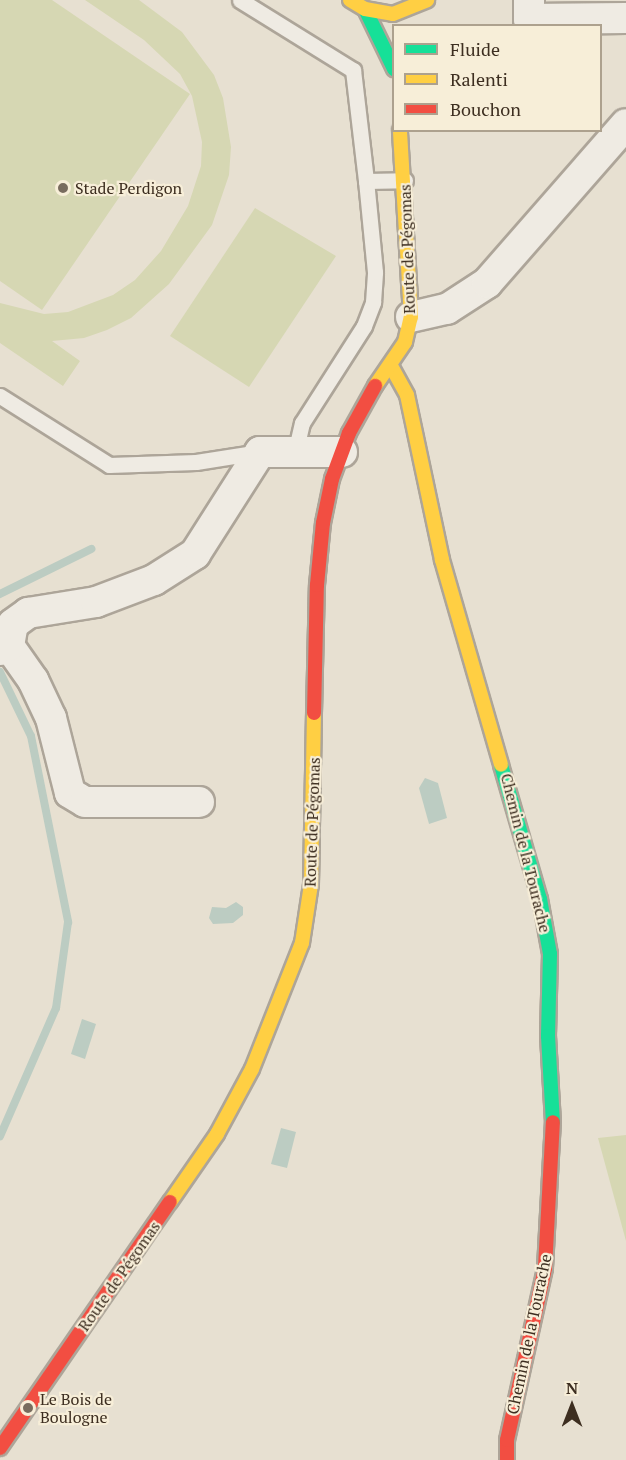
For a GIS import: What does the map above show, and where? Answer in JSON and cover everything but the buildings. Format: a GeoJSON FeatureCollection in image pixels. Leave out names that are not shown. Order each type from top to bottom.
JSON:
{"type":"FeatureCollection","features":[{"type":"Feature","properties":{"kind":"main road"},"geometry":{"type":"LineString","coordinates":[[351,0],[365,9],[393,14],[407,11],[427,0]]}},
{"type":"Feature","properties":{"kind":"main road"},"geometry":{"type":"LineString","coordinates":[[365,9],[392,67]]}},
{"type":"Feature","properties":{"kind":"main road"},"geometry":{"type":"LineString","coordinates":[[404,24],[407,11]]}},
{"type":"Feature","properties":{"kind":"main road","name":"Route de Pégomas"},"geometry":{"type":"LineString","coordinates":[[0,1448],[217,1134],[257,1059],[302,943],[311,884],[317,585],[323,523],[342,452],[363,404],[391,366],[405,342],[411,317],[405,180],[400,132]]}},
{"type":"Feature","properties":{"kind":"main road","name":"Chemin de la Tourache"},"geometry":{"type":"LineString","coordinates":[[391,366],[407,395],[442,560],[540,899],[550,954],[548,1036],[553,1129],[545,1268],[507,1440],[507,1460]]}},
{"type":"Feature","properties":{"kind":"street"},"geometry":{"type":"LineString","coordinates":[[529,0],[529,19],[626,18]]}},
{"type":"Feature","properties":{"kind":"street"},"geometry":{"type":"LineString","coordinates":[[411,317],[447,309],[487,283],[626,124]]}},
{"type":"Feature","properties":{"kind":"street"},"geometry":{"type":"LineString","coordinates":[[199,802],[85,802],[70,793],[51,718],[33,680],[4,648],[13,624],[28,613],[96,602],[154,580],[195,554],[260,452],[342,452]]}},
{"type":"Feature","properties":{"kind":"lane"},"geometry":{"type":"LineString","coordinates":[[240,0],[353,70],[375,272],[372,302],[364,326],[302,423],[295,453]]}},
{"type":"Feature","properties":{"kind":"lane"},"geometry":{"type":"LineString","coordinates":[[366,181],[405,180]]}},
{"type":"Feature","properties":{"kind":"lane"},"geometry":{"type":"LineString","coordinates":[[0,396],[109,465],[196,462],[260,452]]}},
{"type":"Feature","properties":{"kind":"green space","name":"Stade Perdigon"},"geometry":{"type":"Polygon","coordinates":[[[0,0],[52,0],[190,94],[42,310],[0,281],[0,0]]]}},
{"type":"Feature","properties":{"kind":"green space"},"geometry":{"type":"Polygon","coordinates":[[[85,0],[139,0],[182,32],[214,75],[223,98],[231,147],[229,175],[212,225],[169,284],[131,318],[107,330],[84,338],[52,341],[80,361],[63,386],[0,343],[0,303],[44,314],[68,312],[113,295],[135,280],[161,251],[188,206],[201,166],[202,142],[192,96],[180,74],[144,40],[85,0]]]}},
{"type":"Feature","properties":{"kind":"green space"},"geometry":{"type":"Polygon","coordinates":[[[255,208],[336,256],[249,387],[170,336],[255,208]]]}},
{"type":"Feature","properties":{"kind":"green space"},"geometry":{"type":"Polygon","coordinates":[[[626,1135],[626,1241],[598,1138],[626,1135]]]}},
{"type":"Feature","properties":{"kind":"shaded area"},"geometry":{"type":"Polygon","coordinates":[[[425,778],[438,783],[447,818],[429,824],[419,788],[425,778]]]}},
{"type":"Feature","properties":{"kind":"shaded area"},"geometry":{"type":"Polygon","coordinates":[[[236,902],[243,907],[243,915],[233,923],[213,924],[209,918],[212,907],[226,908],[236,902]]]}},
{"type":"Feature","properties":{"kind":"shaded area"},"geometry":{"type":"Polygon","coordinates":[[[82,1019],[96,1024],[85,1059],[71,1054],[82,1019]]]}},
{"type":"Feature","properties":{"kind":"shaded area"},"geometry":{"type":"Polygon","coordinates":[[[281,1128],[296,1132],[287,1168],[271,1164],[281,1128]]]}},
{"type":"Feature","properties":{"kind":"waterway"},"geometry":{"type":"LineString","coordinates":[[0,594],[91,549]]}},
{"type":"Feature","properties":{"kind":"waterway"},"geometry":{"type":"LineString","coordinates":[[0,672],[31,736],[68,922],[56,1008],[0,1136]]}},
{"type":"Feature","properties":{"kind":"traffic: fast"},"geometry":{"type":"LineString","coordinates":[[365,9],[392,65]]}},
{"type":"Feature","properties":{"kind":"traffic: fast"},"geometry":{"type":"LineString","coordinates":[[501,765],[540,899],[550,954],[548,1036],[553,1122]]}},
{"type":"Feature","properties":{"kind":"traffic: slow"},"geometry":{"type":"LineString","coordinates":[[350,0],[365,9],[393,14],[427,0]]}},
{"type":"Feature","properties":{"kind":"traffic: slow"},"geometry":{"type":"LineString","coordinates":[[375,386],[405,342],[411,317],[400,132]]}},
{"type":"Feature","properties":{"kind":"traffic: slow"},"geometry":{"type":"LineString","coordinates":[[391,366],[407,395],[442,560],[501,765]]}},
{"type":"Feature","properties":{"kind":"traffic: slow"},"geometry":{"type":"LineString","coordinates":[[170,1202],[217,1134],[252,1069],[302,943],[311,884],[314,713]]}},
{"type":"Feature","properties":{"kind":"traffic: jam"},"geometry":{"type":"LineString","coordinates":[[314,713],[317,585],[323,523],[332,479],[349,433],[375,386]]}},
{"type":"Feature","properties":{"kind":"traffic: jam"},"geometry":{"type":"LineString","coordinates":[[507,1460],[507,1440],[545,1268],[553,1122]]}},
{"type":"Feature","properties":{"kind":"traffic: jam"},"geometry":{"type":"LineString","coordinates":[[0,1448],[170,1202]]}},
{"type":"Feature","properties":{"kind":"place","name":"Stade Perdigon"},"geometry":{"type":"Point","coordinates":[63,188]}},
{"type":"Feature","properties":{"kind":"place","name":"Le Bois de Boulogne"},"geometry":{"type":"Point","coordinates":[28,1408]}}]}
